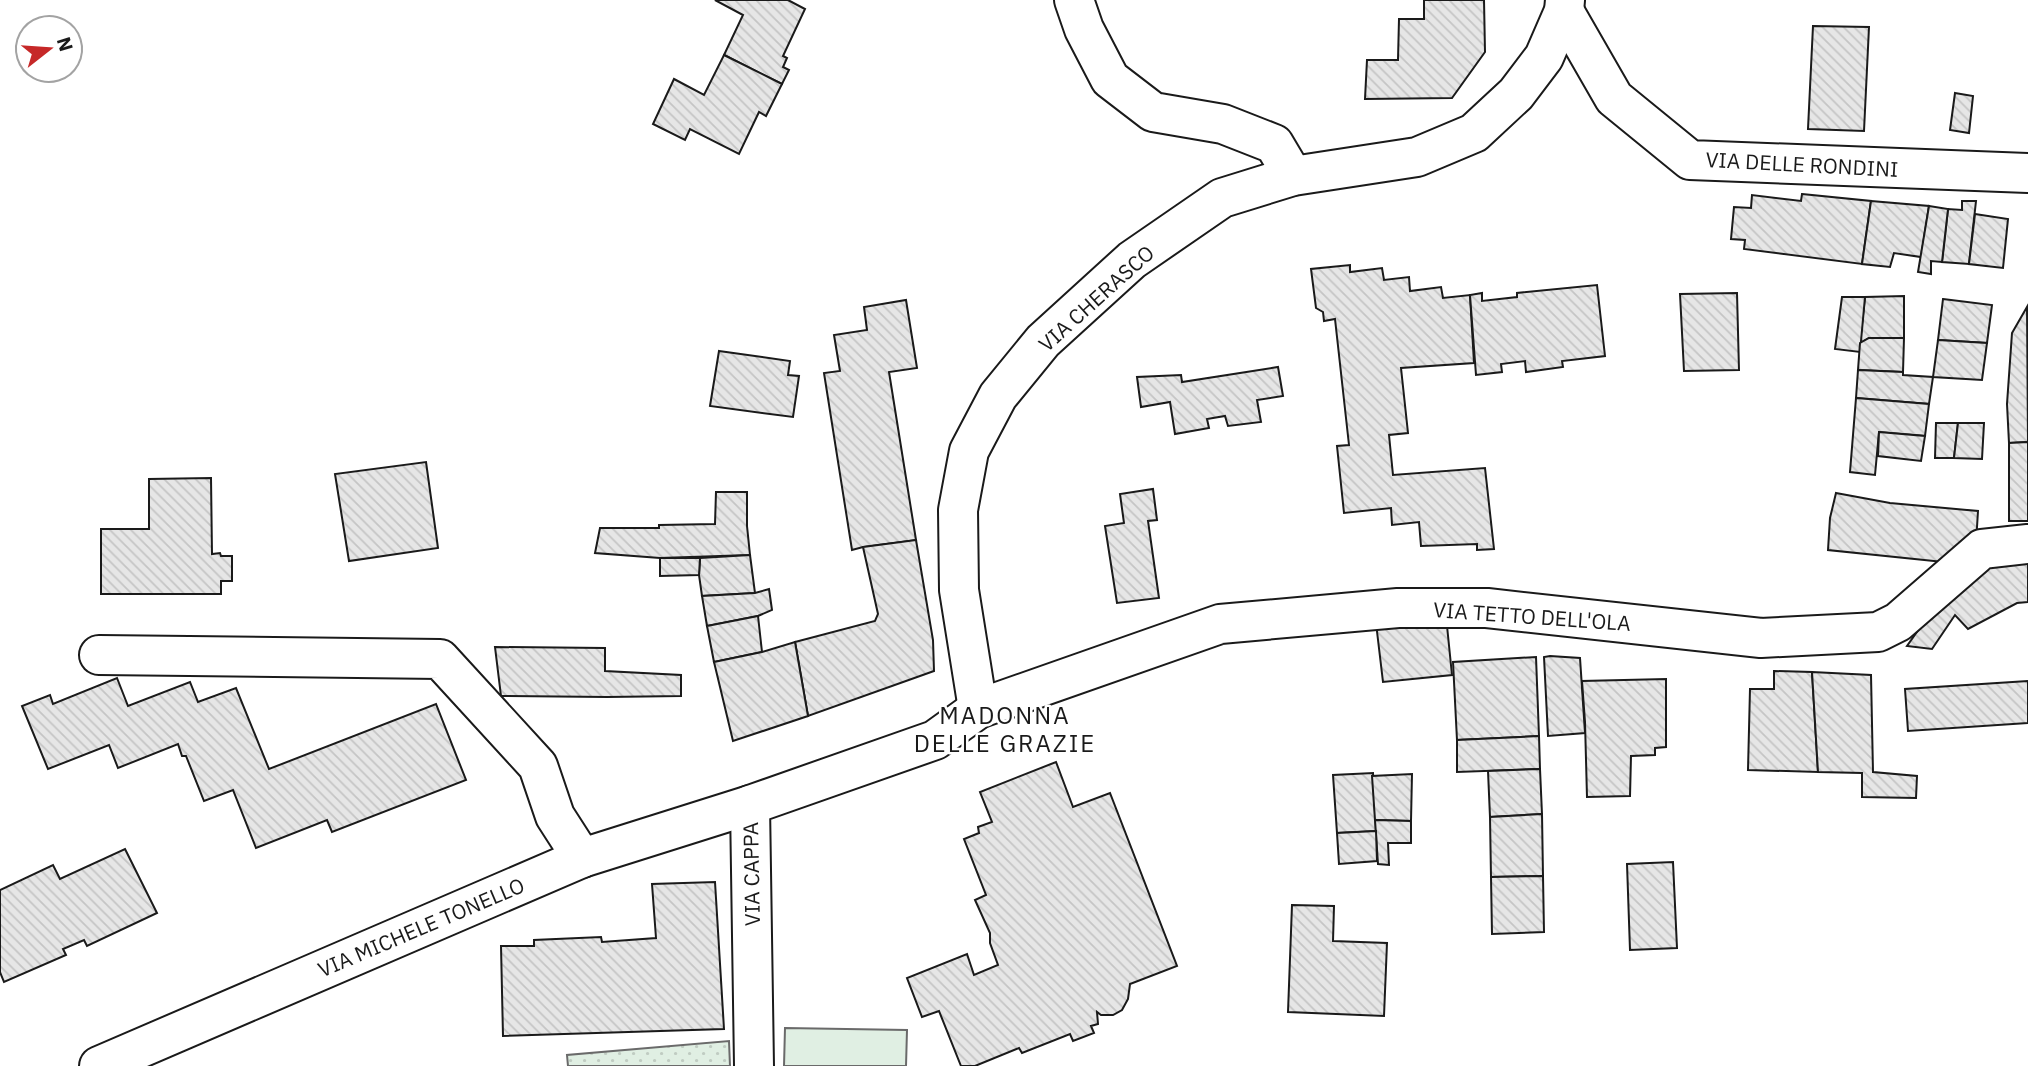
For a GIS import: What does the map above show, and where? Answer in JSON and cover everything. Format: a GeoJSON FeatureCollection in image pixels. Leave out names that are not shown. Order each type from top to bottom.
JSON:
{"type":"FeatureCollection","features":[{"type":"Feature","properties":{"kind":"street"},"geometry":{"type":"LineString","coordinates":[[1074,0],[1084,29],[1110,79],[1153,112],[1223,124],[1274,145],[1293,176]]}},
{"type":"Feature","properties":{"kind":"street","name":"VIA CHERASCO"},"geometry":{"type":"LineString","coordinates":[[978,709],[959,590],[958,510],[969,451],[998,396],[1043,341],[1132,260],[1222,198],[1293,176],[1417,157],[1474,133],[1516,94],[1544,57],[1564,6]]}},
{"type":"Feature","properties":{"kind":"street","name":"VIA DELLE RONDINI"},"geometry":{"type":"LineString","coordinates":[[1564,6],[1614,98],[1690,159],[2028,173]]}},
{"type":"Feature","properties":{"kind":"street","name":"VIA TETTO DELL'OLA"},"geometry":{"type":"LineString","coordinates":[[978,709],[1220,624],[1345,612],[1398,608],[1486,608],[1761,638],[1878,632],[1898,622],[1982,548],[2028,544]]}},
{"type":"Feature","properties":{"kind":"street"},"geometry":{"type":"LineString","coordinates":[[99,655],[440,659],[538,766],[555,816],[582,858]]}},
{"type":"Feature","properties":{"kind":"street","name":"VIA CAPPA"},"geometry":{"type":"LineString","coordinates":[[754,1066],[750,805],[935,740],[978,709]]}},
{"type":"Feature","properties":{"kind":"street","name":"VIA MICHELE TONELLO"},"geometry":{"type":"LineString","coordinates":[[99,1066],[582,858],[750,805]]}},
{"type":"Feature","properties":{"kind":"green space"},"geometry":{"type":"Polygon","coordinates":[[[785,1028],[907,1030],[906,1066],[784,1066],[785,1028]]]}},
{"type":"Feature","properties":{"kind":"green space"},"geometry":{"type":"Polygon","coordinates":[[[729,1041],[730,1066],[568,1066],[567,1055],[729,1041]]]}},
{"type":"Feature","properties":{"kind":"building"},"geometry":{"type":"Polygon","coordinates":[[[715,0],[788,0],[805,9],[783,56],[787,58],[783,67],[789,70],[782,84],[724,55],[743,15],[715,0]]]}},
{"type":"Feature","properties":{"kind":"building"},"geometry":{"type":"Polygon","coordinates":[[[1424,0],[1484,0],[1485,52],[1452,98],[1365,99],[1367,60],[1398,60],[1399,19],[1424,19],[1424,0]]]}},
{"type":"Feature","properties":{"kind":"building"},"geometry":{"type":"Polygon","coordinates":[[[1813,26],[1869,27],[1864,131],[1808,129],[1813,26]]]}},
{"type":"Feature","properties":{"kind":"building"},"geometry":{"type":"Polygon","coordinates":[[[724,55],[782,84],[766,116],[759,112],[739,154],[690,129],[685,140],[653,124],[674,79],[704,95],[724,55]]]}},
{"type":"Feature","properties":{"kind":"building"},"geometry":{"type":"Polygon","coordinates":[[[1955,93],[1973,96],[1969,133],[1950,130],[1955,93]]]}},
{"type":"Feature","properties":{"kind":"building"},"geometry":{"type":"Polygon","coordinates":[[[1802,194],[1871,201],[1862,264],[1744,249],[1745,240],[1731,239],[1734,207],[1751,208],[1752,195],[1801,201],[1802,194]]]}},
{"type":"Feature","properties":{"kind":"building"},"geometry":{"type":"Polygon","coordinates":[[[1871,201],[1929,206],[1921,257],[1894,253],[1890,267],[1862,264],[1871,201]]]}},
{"type":"Feature","properties":{"kind":"building"},"geometry":{"type":"Polygon","coordinates":[[[1962,201],[1976,201],[1969,264],[1942,262],[1948,209],[1962,210],[1962,201]]]}},
{"type":"Feature","properties":{"kind":"building"},"geometry":{"type":"Polygon","coordinates":[[[1929,206],[1948,209],[1942,262],[1931,261],[1931,274],[1918,272],[1929,206]]]}},
{"type":"Feature","properties":{"kind":"building"},"geometry":{"type":"Polygon","coordinates":[[[1975,214],[2008,219],[2003,268],[1969,264],[1975,214]]]}},
{"type":"Feature","properties":{"kind":"building"},"geometry":{"type":"Polygon","coordinates":[[[1350,265],[1350,272],[1382,268],[1384,280],[1409,277],[1410,291],[1441,287],[1443,298],[1470,295],[1474,363],[1401,368],[1408,433],[1389,435],[1393,475],[1485,468],[1494,549],[1477,550],[1477,544],[1421,546],[1419,522],[1392,525],[1391,508],[1344,513],[1337,446],[1349,445],[1335,319],[1324,321],[1323,312],[1316,308],[1311,269],[1350,265]]]}},
{"type":"Feature","properties":{"kind":"building"},"geometry":{"type":"Polygon","coordinates":[[[1597,285],[1605,356],[1562,361],[1563,367],[1526,372],[1525,361],[1501,364],[1502,372],[1476,375],[1470,295],[1482,293],[1482,301],[1517,297],[1517,293],[1597,285]]]}},
{"type":"Feature","properties":{"kind":"building"},"geometry":{"type":"Polygon","coordinates":[[[1737,293],[1739,370],[1684,371],[1680,294],[1737,293]]]}},
{"type":"Feature","properties":{"kind":"building"},"geometry":{"type":"Polygon","coordinates":[[[1904,296],[1904,338],[1869,338],[1860,343],[1865,297],[1904,296]]]}},
{"type":"Feature","properties":{"kind":"building"},"geometry":{"type":"Polygon","coordinates":[[[1842,297],[1865,297],[1860,352],[1835,349],[1842,297]]]}},
{"type":"Feature","properties":{"kind":"building"},"geometry":{"type":"Polygon","coordinates":[[[1943,299],[1992,305],[1987,343],[1938,340],[1943,299]]]}},
{"type":"Feature","properties":{"kind":"building"},"geometry":{"type":"Polygon","coordinates":[[[906,300],[917,368],[889,372],[916,540],[852,550],[824,373],[840,371],[834,335],[867,330],[864,307],[906,300]]]}},
{"type":"Feature","properties":{"kind":"building"},"geometry":{"type":"Polygon","coordinates":[[[2027,307],[2028,442],[2009,443],[2007,404],[2012,333],[2027,307]]]}},
{"type":"Feature","properties":{"kind":"building"},"geometry":{"type":"Polygon","coordinates":[[[1869,338],[1904,338],[1903,372],[1858,370],[1860,343],[1869,338]]]}},
{"type":"Feature","properties":{"kind":"building"},"geometry":{"type":"Polygon","coordinates":[[[1938,340],[1987,343],[1982,380],[1933,377],[1938,340]]]}},
{"type":"Feature","properties":{"kind":"building"},"geometry":{"type":"Polygon","coordinates":[[[719,351],[790,361],[788,375],[799,376],[793,417],[710,406],[719,351]]]}},
{"type":"Feature","properties":{"kind":"building"},"geometry":{"type":"Polygon","coordinates":[[[1278,367],[1283,396],[1257,400],[1261,422],[1228,426],[1225,416],[1207,419],[1209,428],[1175,434],[1170,402],[1141,407],[1137,377],[1181,375],[1182,382],[1278,367]]]}},
{"type":"Feature","properties":{"kind":"building"},"geometry":{"type":"Polygon","coordinates":[[[1858,370],[1903,372],[1903,375],[1933,377],[1929,404],[1856,398],[1858,370]]]}},
{"type":"Feature","properties":{"kind":"building"},"geometry":{"type":"Polygon","coordinates":[[[1856,398],[1929,404],[1925,436],[1879,432],[1875,475],[1850,472],[1856,398]]]}},
{"type":"Feature","properties":{"kind":"building"},"geometry":{"type":"Polygon","coordinates":[[[1936,423],[1958,423],[1954,458],[1935,458],[1936,423]]]}},
{"type":"Feature","properties":{"kind":"building"},"geometry":{"type":"Polygon","coordinates":[[[1958,423],[1984,423],[1982,459],[1954,458],[1958,423]]]}},
{"type":"Feature","properties":{"kind":"building"},"geometry":{"type":"Polygon","coordinates":[[[1879,432],[1925,436],[1921,461],[1878,456],[1879,432]]]}},
{"type":"Feature","properties":{"kind":"building"},"geometry":{"type":"Polygon","coordinates":[[[2028,442],[2028,521],[2009,521],[2009,443],[2028,442]]]}},
{"type":"Feature","properties":{"kind":"building"},"geometry":{"type":"Polygon","coordinates":[[[426,462],[438,548],[349,561],[335,474],[426,462]]]}},
{"type":"Feature","properties":{"kind":"building"},"geometry":{"type":"Polygon","coordinates":[[[211,478],[212,554],[232,556],[232,581],[221,581],[221,594],[101,594],[101,529],[149,529],[149,479],[211,478]]]}},
{"type":"Feature","properties":{"kind":"building"},"geometry":{"type":"Polygon","coordinates":[[[1153,489],[1157,520],[1148,521],[1159,598],[1117,603],[1105,526],[1124,523],[1120,494],[1153,489]]]}},
{"type":"Feature","properties":{"kind":"building"},"geometry":{"type":"Polygon","coordinates":[[[716,492],[747,492],[750,555],[660,558],[595,553],[600,528],[715,524],[716,492]]]}},
{"type":"Feature","properties":{"kind":"building"},"geometry":{"type":"Polygon","coordinates":[[[1836,493],[1890,503],[1978,511],[1976,543],[1953,563],[1828,550],[1830,518],[1836,493]]]}},
{"type":"Feature","properties":{"kind":"building"},"geometry":{"type":"Polygon","coordinates":[[[916,540],[933,640],[934,671],[808,716],[795,642],[875,621],[878,614],[863,547],[916,540]]]}},
{"type":"Feature","properties":{"kind":"building"},"geometry":{"type":"Polygon","coordinates":[[[750,555],[755,593],[702,596],[700,558],[750,555]]]}},
{"type":"Feature","properties":{"kind":"building"},"geometry":{"type":"Polygon","coordinates":[[[2028,557],[2028,602],[2017,603],[1968,629],[1955,615],[1932,649],[1907,646],[1929,615],[1984,559],[2028,557]]]}},
{"type":"Feature","properties":{"kind":"building"},"geometry":{"type":"Polygon","coordinates":[[[660,558],[700,558],[699,575],[660,576],[660,558]]]}},
{"type":"Feature","properties":{"kind":"building"},"geometry":{"type":"Polygon","coordinates":[[[769,589],[772,610],[758,616],[707,626],[702,596],[755,593],[769,589]]]}},
{"type":"Feature","properties":{"kind":"building"},"geometry":{"type":"Polygon","coordinates":[[[758,616],[762,652],[714,662],[707,626],[758,616]]]}},
{"type":"Feature","properties":{"kind":"building"},"geometry":{"type":"Polygon","coordinates":[[[1446,616],[1452,675],[1383,682],[1376,623],[1446,616]]]}},
{"type":"Feature","properties":{"kind":"building"},"geometry":{"type":"Polygon","coordinates":[[[795,642],[808,716],[733,741],[714,662],[795,642]]]}},
{"type":"Feature","properties":{"kind":"building"},"geometry":{"type":"Polygon","coordinates":[[[495,647],[605,648],[605,671],[681,675],[681,696],[501,696],[495,647]]]}},
{"type":"Feature","properties":{"kind":"building"},"geometry":{"type":"Polygon","coordinates":[[[1536,657],[1539,736],[1457,740],[1453,662],[1536,657]]]}},
{"type":"Feature","properties":{"kind":"building"},"geometry":{"type":"Polygon","coordinates":[[[1544,657],[1580,658],[1585,733],[1548,736],[1544,657]]]}},
{"type":"Feature","properties":{"kind":"building"},"geometry":{"type":"Polygon","coordinates":[[[1774,671],[1812,672],[1818,772],[1748,770],[1750,689],[1774,689],[1774,671]]]}},
{"type":"Feature","properties":{"kind":"building"},"geometry":{"type":"Polygon","coordinates":[[[1812,672],[1871,675],[1873,772],[1917,776],[1916,798],[1862,797],[1862,773],[1818,772],[1812,672]]]}},
{"type":"Feature","properties":{"kind":"building"},"geometry":{"type":"Polygon","coordinates":[[[117,678],[128,706],[190,682],[198,702],[236,688],[269,769],[436,704],[466,780],[332,832],[327,820],[256,848],[233,790],[204,801],[186,756],[182,756],[178,744],[118,768],[109,745],[48,769],[22,706],[50,695],[53,704],[117,678]]]}},
{"type":"Feature","properties":{"kind":"building"},"geometry":{"type":"Polygon","coordinates":[[[1666,679],[1666,747],[1655,748],[1655,755],[1631,756],[1630,796],[1587,797],[1582,681],[1666,679]]]}},
{"type":"Feature","properties":{"kind":"building"},"geometry":{"type":"Polygon","coordinates":[[[2028,681],[2028,723],[1908,731],[1905,689],[2028,681]]]}},
{"type":"Feature","properties":{"kind":"building"},"geometry":{"type":"Polygon","coordinates":[[[1539,736],[1540,769],[1457,772],[1457,740],[1539,736]]]}},
{"type":"Feature","properties":{"kind":"building"},"geometry":{"type":"Polygon","coordinates":[[[1056,762],[1073,807],[1110,793],[1177,966],[1130,984],[1128,999],[1122,1010],[1113,1015],[1101,1015],[1097,1012],[1098,1024],[1091,1026],[1094,1033],[1073,1041],[1070,1034],[1022,1053],[1019,1048],[975,1066],[961,1066],[939,1011],[922,1017],[907,978],[967,954],[974,975],[998,965],[990,943],[990,933],[975,900],[986,895],[964,839],[979,833],[978,827],[992,822],[980,792],[1056,762]]]}},
{"type":"Feature","properties":{"kind":"building"},"geometry":{"type":"Polygon","coordinates":[[[1540,769],[1542,814],[1490,817],[1488,771],[1540,769]]]}},
{"type":"Feature","properties":{"kind":"building"},"geometry":{"type":"Polygon","coordinates":[[[1373,773],[1376,831],[1337,833],[1333,775],[1373,773]]]}},
{"type":"Feature","properties":{"kind":"building"},"geometry":{"type":"Polygon","coordinates":[[[1412,774],[1411,821],[1375,820],[1372,776],[1412,774]]]}},
{"type":"Feature","properties":{"kind":"building"},"geometry":{"type":"Polygon","coordinates":[[[1542,814],[1543,876],[1491,877],[1490,817],[1542,814]]]}},
{"type":"Feature","properties":{"kind":"building"},"geometry":{"type":"Polygon","coordinates":[[[1375,820],[1411,821],[1411,843],[1388,843],[1389,865],[1378,864],[1375,820]]]}},
{"type":"Feature","properties":{"kind":"building"},"geometry":{"type":"Polygon","coordinates":[[[1376,831],[1377,861],[1339,864],[1337,833],[1376,831]]]}},
{"type":"Feature","properties":{"kind":"building"},"geometry":{"type":"Polygon","coordinates":[[[125,849],[157,913],[87,946],[84,940],[63,949],[66,955],[4,982],[0,972],[0,890],[53,865],[60,879],[125,849]]]}},
{"type":"Feature","properties":{"kind":"building"},"geometry":{"type":"Polygon","coordinates":[[[1673,862],[1677,948],[1630,950],[1627,864],[1673,862]]]}},
{"type":"Feature","properties":{"kind":"building"},"geometry":{"type":"Polygon","coordinates":[[[1543,876],[1544,932],[1492,934],[1491,877],[1543,876]]]}},
{"type":"Feature","properties":{"kind":"building"},"geometry":{"type":"Polygon","coordinates":[[[715,882],[724,1029],[503,1036],[501,946],[534,946],[534,940],[601,937],[602,942],[656,938],[652,884],[715,882]]]}},
{"type":"Feature","properties":{"kind":"building"},"geometry":{"type":"Polygon","coordinates":[[[1292,905],[1334,906],[1333,941],[1387,943],[1384,1016],[1288,1012],[1292,905]]]}},
{"type":"Feature","properties":{"kind":"district","name":"MADONNA DELLE GRAZIE"},"geometry":{"type":"Point","coordinates":[1005,729]}}]}
